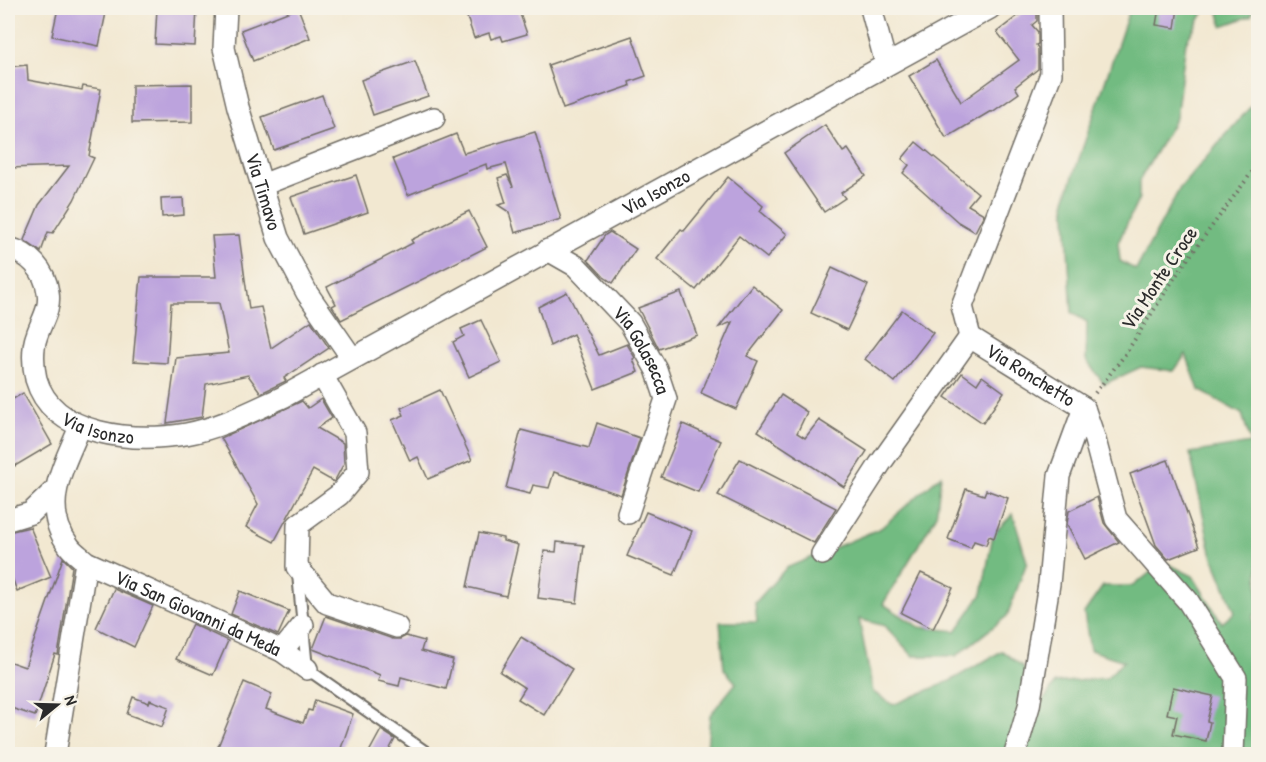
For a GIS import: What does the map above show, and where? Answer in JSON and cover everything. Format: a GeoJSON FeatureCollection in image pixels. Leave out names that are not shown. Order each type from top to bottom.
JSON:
{"type":"FeatureCollection","features":[{"type":"Feature","properties":{"kind":"street","name":"Via Timavo"},"geometry":{"type":"LineString","coordinates":[[226,8],[224,48],[238,107],[278,238],[307,293],[352,358]]}},
{"type":"Feature","properties":{"kind":"street"},"geometry":{"type":"LineString","coordinates":[[871,8],[886,64]]}},
{"type":"Feature","properties":{"kind":"street","name":"Via Isonzo"},"geometry":{"type":"LineString","coordinates":[[8,248],[25,255],[37,265],[45,278],[49,293],[48,308],[35,337],[33,359],[37,381],[46,400],[61,416],[80,427],[128,437],[186,434],[236,419],[283,397],[990,8]]}},
{"type":"Feature","properties":{"kind":"street","name":"Via Ronchetto"},"geometry":{"type":"LineString","coordinates":[[1050,8],[1051,74],[962,306],[970,337],[1084,408],[1116,519],[1188,601],[1236,678],[1233,754]]}},
{"type":"Feature","properties":{"kind":"street"},"geometry":{"type":"LineString","coordinates":[[262,185],[434,118]]}},
{"type":"Feature","properties":{"kind":"street","name":"Via Golasecca"},"geometry":{"type":"LineString","coordinates":[[548,250],[576,266],[630,322],[656,369],[666,399],[628,513]]}},
{"type":"Feature","properties":{"kind":"street"},"geometry":{"type":"LineString","coordinates":[[822,554],[880,464],[970,337]]}},
{"type":"Feature","properties":{"kind":"street"},"geometry":{"type":"LineString","coordinates":[[322,375],[355,433],[358,472],[339,495],[298,525],[297,567],[327,603],[397,627]]}},
{"type":"Feature","properties":{"kind":"street"},"geometry":{"type":"LineString","coordinates":[[1015,754],[1029,706],[1049,584],[1059,476],[1084,408]]}},
{"type":"Feature","properties":{"kind":"street","name":"Via San Giovanni da Meda"},"geometry":{"type":"LineString","coordinates":[[80,427],[55,490],[55,509],[60,530],[69,546],[86,562],[282,651],[307,669]]}},
{"type":"Feature","properties":{"kind":"street"},"geometry":{"type":"LineString","coordinates":[[8,520],[31,513],[55,490]]}},
{"type":"Feature","properties":{"kind":"street","name":"Via San Giovanni da Meda"},"geometry":{"type":"LineString","coordinates":[[56,754],[86,562]]}},
{"type":"Feature","properties":{"kind":"street"},"geometry":{"type":"LineString","coordinates":[[282,651],[303,626]]}},
{"type":"Feature","properties":{"kind":"lane"},"geometry":{"type":"LineString","coordinates":[[297,567],[307,669],[426,752]]}},
{"type":"Feature","properties":{"kind":"path","name":"Via Monte Croce"},"geometry":{"type":"LineString","coordinates":[[1084,408],[1124,356],[1181,268],[1258,164]]}},
{"type":"Feature","properties":{"kind":"green space"},"geometry":{"type":"Polygon","coordinates":[[[1136,8],[1206,8],[1186,42],[1176,118],[1139,181],[1139,198],[1118,243],[1120,261],[1136,270],[1180,188],[1258,98],[1258,612],[1253,616],[1258,754],[691,754],[707,749],[710,715],[736,683],[724,669],[720,622],[757,622],[755,603],[786,568],[881,528],[941,475],[936,516],[883,604],[919,627],[956,631],[982,594],[993,534],[1013,514],[1027,562],[1007,616],[956,656],[913,656],[885,626],[859,619],[873,692],[893,705],[950,681],[1002,651],[1023,667],[1043,701],[1055,683],[1106,678],[1124,661],[1090,650],[1084,613],[1103,586],[1133,586],[1164,562],[1193,576],[1222,623],[1235,612],[1211,552],[1190,453],[1251,443],[1242,414],[1199,390],[1186,354],[1174,371],[1141,367],[1104,384],[1086,360],[1087,322],[1072,313],[1065,200],[1128,14],[1136,8]]]}},
{"type":"Feature","properties":{"kind":"green space"},"geometry":{"type":"Polygon","coordinates":[[[1218,8],[1254,8],[1251,16],[1222,26],[1218,8]]]}},
{"type":"Feature","properties":{"kind":"building"},"geometry":{"type":"Polygon","coordinates":[[[58,8],[107,8],[99,46],[52,36],[58,8]]]}},
{"type":"Feature","properties":{"kind":"building"},"geometry":{"type":"Polygon","coordinates":[[[157,8],[197,8],[195,46],[155,44],[157,8]]]}},
{"type":"Feature","properties":{"kind":"building"},"geometry":{"type":"Polygon","coordinates":[[[298,8],[310,38],[253,61],[241,30],[298,8]]]}},
{"type":"Feature","properties":{"kind":"building"},"geometry":{"type":"Polygon","coordinates":[[[464,8],[518,8],[527,34],[503,41],[501,36],[491,39],[489,33],[474,38],[464,8]]]}},
{"type":"Feature","properties":{"kind":"building"},"geometry":{"type":"Polygon","coordinates":[[[1028,8],[1037,8],[1037,21],[1032,25],[1038,32],[1038,44],[1036,45],[1038,69],[1015,87],[1019,93],[992,112],[946,138],[909,76],[936,60],[961,102],[1019,60],[997,32],[1028,8]]]}},
{"type":"Feature","properties":{"kind":"building"},"geometry":{"type":"Polygon","coordinates":[[[1159,8],[1178,8],[1175,28],[1156,25],[1159,8]]]}},
{"type":"Feature","properties":{"kind":"building"},"geometry":{"type":"Polygon","coordinates":[[[632,36],[646,76],[629,82],[630,86],[563,109],[548,65],[632,36]]]}},
{"type":"Feature","properties":{"kind":"building"},"geometry":{"type":"Polygon","coordinates":[[[415,61],[428,96],[373,115],[361,80],[415,61]]]}},
{"type":"Feature","properties":{"kind":"building"},"geometry":{"type":"Polygon","coordinates":[[[27,65],[28,80],[82,90],[83,86],[101,89],[89,156],[94,158],[74,200],[53,233],[48,232],[41,252],[24,240],[39,205],[69,166],[8,168],[8,67],[27,65]]]}},
{"type":"Feature","properties":{"kind":"building"},"geometry":{"type":"Polygon","coordinates":[[[192,84],[192,122],[132,123],[132,85],[192,84]]]}},
{"type":"Feature","properties":{"kind":"building"},"geometry":{"type":"Polygon","coordinates":[[[322,95],[334,129],[274,150],[262,117],[322,95]]]}},
{"type":"Feature","properties":{"kind":"building"},"geometry":{"type":"Polygon","coordinates":[[[825,125],[843,152],[848,149],[866,176],[841,193],[845,198],[824,212],[784,153],[825,125]]]}},
{"type":"Feature","properties":{"kind":"building"},"geometry":{"type":"Polygon","coordinates":[[[535,132],[561,219],[515,233],[509,212],[498,205],[506,203],[498,178],[507,175],[513,187],[506,164],[487,169],[486,164],[408,195],[393,159],[456,134],[464,153],[535,132]]]}},
{"type":"Feature","properties":{"kind":"building"},"geometry":{"type":"Polygon","coordinates":[[[916,142],[978,193],[968,205],[984,214],[975,232],[958,222],[903,173],[909,165],[902,159],[916,142]]]}},
{"type":"Feature","properties":{"kind":"building"},"geometry":{"type":"Polygon","coordinates":[[[356,175],[368,212],[304,234],[291,197],[356,175]]]}},
{"type":"Feature","properties":{"kind":"building"},"geometry":{"type":"Polygon","coordinates":[[[728,177],[763,206],[760,211],[787,234],[767,258],[739,236],[696,290],[657,259],[681,229],[684,231],[728,177]]]}},
{"type":"Feature","properties":{"kind":"building"},"geometry":{"type":"Polygon","coordinates":[[[183,198],[184,215],[162,217],[161,199],[183,198]]]}},
{"type":"Feature","properties":{"kind":"building"},"geometry":{"type":"Polygon","coordinates":[[[469,211],[487,247],[341,320],[332,306],[336,304],[327,287],[413,243],[411,240],[469,211]]]}},
{"type":"Feature","properties":{"kind":"building"},"geometry":{"type":"Polygon","coordinates":[[[610,232],[636,249],[613,283],[588,260],[605,235],[610,232]]]}},
{"type":"Feature","properties":{"kind":"building"},"geometry":{"type":"Polygon","coordinates":[[[239,235],[249,309],[261,307],[271,348],[311,321],[329,348],[284,378],[286,381],[261,393],[248,375],[206,384],[202,417],[167,423],[176,358],[229,353],[219,303],[171,303],[167,363],[133,361],[141,277],[216,277],[212,236],[239,235]]]}},
{"type":"Feature","properties":{"kind":"building"},"geometry":{"type":"Polygon","coordinates":[[[832,268],[868,285],[847,330],[811,313],[832,268]]]}},
{"type":"Feature","properties":{"kind":"building"},"geometry":{"type":"Polygon","coordinates":[[[752,285],[783,310],[747,356],[758,361],[736,409],[701,393],[732,322],[719,327],[752,285]]]}},
{"type":"Feature","properties":{"kind":"building"},"geometry":{"type":"Polygon","coordinates":[[[567,292],[599,355],[627,344],[635,358],[633,359],[638,372],[595,389],[573,334],[550,346],[538,307],[567,292]]]}},
{"type":"Feature","properties":{"kind":"building"},"geometry":{"type":"Polygon","coordinates":[[[681,292],[697,335],[659,349],[638,308],[681,292]]]}},
{"type":"Feature","properties":{"kind":"building"},"geometry":{"type":"Polygon","coordinates":[[[902,310],[933,333],[895,382],[865,359],[902,310]]]}},
{"type":"Feature","properties":{"kind":"building"},"geometry":{"type":"Polygon","coordinates":[[[481,320],[501,362],[469,377],[453,342],[464,336],[461,329],[481,320]]]}},
{"type":"Feature","properties":{"kind":"building"},"geometry":{"type":"Polygon","coordinates":[[[962,373],[977,384],[982,376],[1004,392],[983,423],[945,397],[962,373]]]}},
{"type":"Feature","properties":{"kind":"building"},"geometry":{"type":"Polygon","coordinates":[[[440,390],[472,460],[428,479],[418,457],[410,461],[392,420],[404,415],[401,408],[440,390]]]}},
{"type":"Feature","properties":{"kind":"building"},"geometry":{"type":"Polygon","coordinates":[[[23,393],[52,444],[15,466],[8,452],[8,402],[23,393]]]}},
{"type":"Feature","properties":{"kind":"building"},"geometry":{"type":"Polygon","coordinates":[[[781,395],[807,412],[797,433],[805,438],[819,420],[867,451],[844,487],[758,431],[781,395]]]}},
{"type":"Feature","properties":{"kind":"building"},"geometry":{"type":"Polygon","coordinates":[[[321,399],[332,418],[317,428],[343,443],[344,463],[334,482],[313,470],[274,542],[246,527],[258,504],[221,438],[302,401],[308,408],[321,399]]]}},
{"type":"Feature","properties":{"kind":"building"},"geometry":{"type":"Polygon","coordinates":[[[597,423],[640,438],[621,495],[554,472],[549,488],[533,485],[530,494],[506,488],[521,430],[589,448],[597,423]]]}},
{"type":"Feature","properties":{"kind":"building"},"geometry":{"type":"Polygon","coordinates":[[[683,424],[721,441],[698,492],[661,477],[683,424]]]}},
{"type":"Feature","properties":{"kind":"building"},"geometry":{"type":"Polygon","coordinates":[[[740,459],[836,508],[814,543],[718,495],[740,459]]]}},
{"type":"Feature","properties":{"kind":"building"},"geometry":{"type":"Polygon","coordinates":[[[1168,460],[1199,547],[1168,559],[1156,545],[1130,474],[1168,460]]]}},
{"type":"Feature","properties":{"kind":"building"},"geometry":{"type":"Polygon","coordinates":[[[966,489],[984,495],[986,490],[1008,498],[994,538],[989,536],[986,545],[974,541],[971,548],[948,539],[966,489]]]}},
{"type":"Feature","properties":{"kind":"building"},"geometry":{"type":"Polygon","coordinates":[[[1097,497],[1104,523],[1119,542],[1085,559],[1067,524],[1069,511],[1097,497]]]}},
{"type":"Feature","properties":{"kind":"building"},"geometry":{"type":"Polygon","coordinates":[[[646,512],[692,531],[674,575],[627,556],[646,512]]]}},
{"type":"Feature","properties":{"kind":"building"},"geometry":{"type":"Polygon","coordinates":[[[30,527],[51,577],[17,591],[8,567],[8,532],[30,527]]]}},
{"type":"Feature","properties":{"kind":"building"},"geometry":{"type":"Polygon","coordinates":[[[479,533],[503,538],[503,541],[518,545],[506,596],[467,587],[479,533]]]}},
{"type":"Feature","properties":{"kind":"building"},"geometry":{"type":"Polygon","coordinates":[[[557,542],[584,545],[577,603],[538,598],[544,551],[556,552],[557,542]]]}},
{"type":"Feature","properties":{"kind":"building"},"geometry":{"type":"Polygon","coordinates":[[[63,558],[72,567],[58,655],[55,654],[35,716],[8,707],[8,661],[25,667],[63,558]]]}},
{"type":"Feature","properties":{"kind":"building"},"geometry":{"type":"Polygon","coordinates":[[[921,573],[953,588],[933,629],[901,613],[921,573]]]}},
{"type":"Feature","properties":{"kind":"building"},"geometry":{"type":"Polygon","coordinates":[[[114,589],[153,606],[134,647],[96,628],[114,589]]]}},
{"type":"Feature","properties":{"kind":"building"},"geometry":{"type":"Polygon","coordinates":[[[240,591],[289,611],[278,635],[231,614],[240,591]]]}},
{"type":"Feature","properties":{"kind":"building"},"geometry":{"type":"Polygon","coordinates":[[[326,616],[393,639],[406,636],[424,641],[421,651],[453,660],[446,689],[401,677],[399,686],[378,681],[380,675],[313,649],[326,616]]]}},
{"type":"Feature","properties":{"kind":"building"},"geometry":{"type":"Polygon","coordinates":[[[192,624],[228,641],[213,675],[176,659],[192,624]]]}},
{"type":"Feature","properties":{"kind":"building"},"geometry":{"type":"Polygon","coordinates":[[[521,637],[572,669],[544,715],[518,699],[525,688],[500,672],[521,637]]]}},
{"type":"Feature","properties":{"kind":"building"},"geometry":{"type":"Polygon","coordinates":[[[244,682],[272,694],[266,709],[303,723],[308,710],[312,711],[315,700],[353,714],[339,754],[215,754],[244,682]]]}},
{"type":"Feature","properties":{"kind":"building"},"geometry":{"type":"Polygon","coordinates":[[[1173,687],[1213,696],[1207,721],[1210,722],[1206,741],[1173,734],[1177,716],[1167,714],[1173,687]]]}},
{"type":"Feature","properties":{"kind":"building"},"geometry":{"type":"Polygon","coordinates":[[[133,697],[169,707],[162,727],[127,714],[133,697]]]}},
{"type":"Feature","properties":{"kind":"building"},"geometry":{"type":"Polygon","coordinates":[[[381,730],[395,739],[387,754],[368,754],[381,730]]]}}]}
